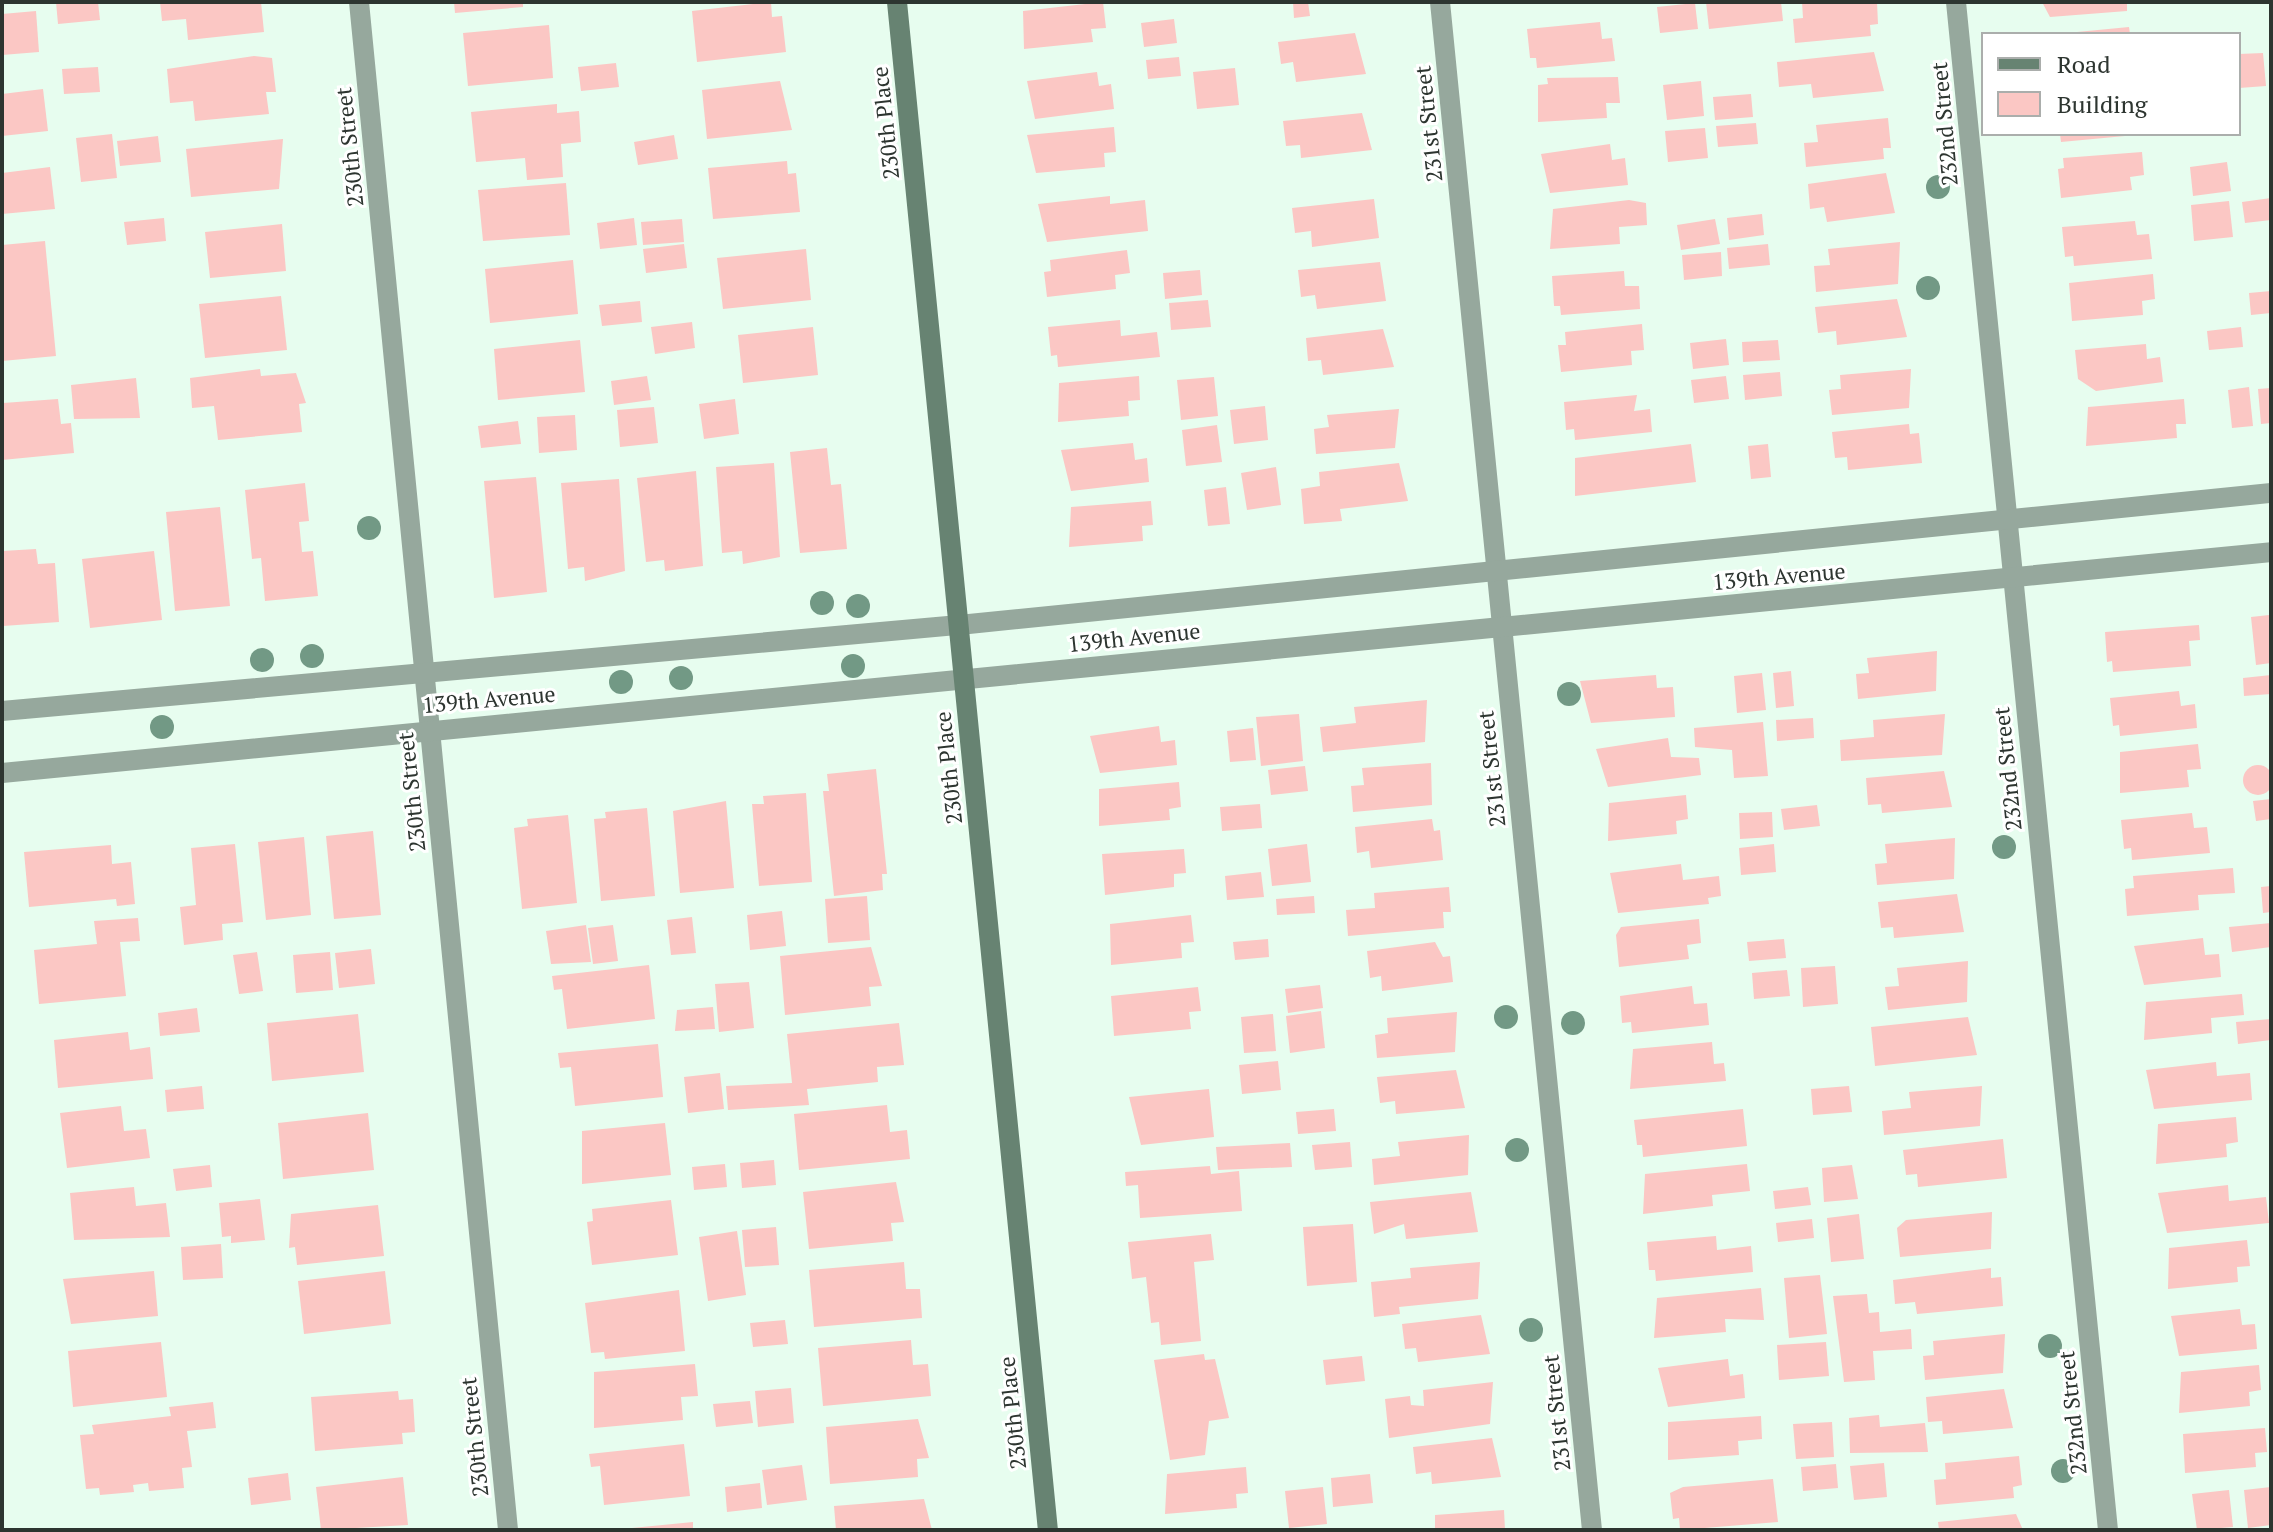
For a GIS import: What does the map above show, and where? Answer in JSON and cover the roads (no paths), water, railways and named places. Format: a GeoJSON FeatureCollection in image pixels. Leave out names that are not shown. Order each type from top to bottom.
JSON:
{"type":"FeatureCollection","features":[{"type":"Feature","properties":{"kind":"street","name":"230th Street"},"geometry":{"type":"LineString","coordinates":[[359,2],[508,1530]]}},
{"type":"Feature","properties":{"kind":"street","name":"230th Place"},"geometry":{"type":"LineString","coordinates":[[897,2],[1048,1530]]}},
{"type":"Feature","properties":{"kind":"street","name":"231st Street"},"geometry":{"type":"LineString","coordinates":[[1440,2],[1592,1530]]}},
{"type":"Feature","properties":{"kind":"street","name":"232nd Street"},"geometry":{"type":"LineString","coordinates":[[1956,2],[2108,1530]]}},
{"type":"Feature","properties":{"kind":"street","name":"139th Avenue"},"geometry":{"type":"LineString","coordinates":[[2,711],[959,625],[2006,515],[2271,493]]}},
{"type":"Feature","properties":{"kind":"street","name":"139th Avenue"},"geometry":{"type":"LineString","coordinates":[[2,773],[429,728],[964,680],[2271,552]]}}]}
